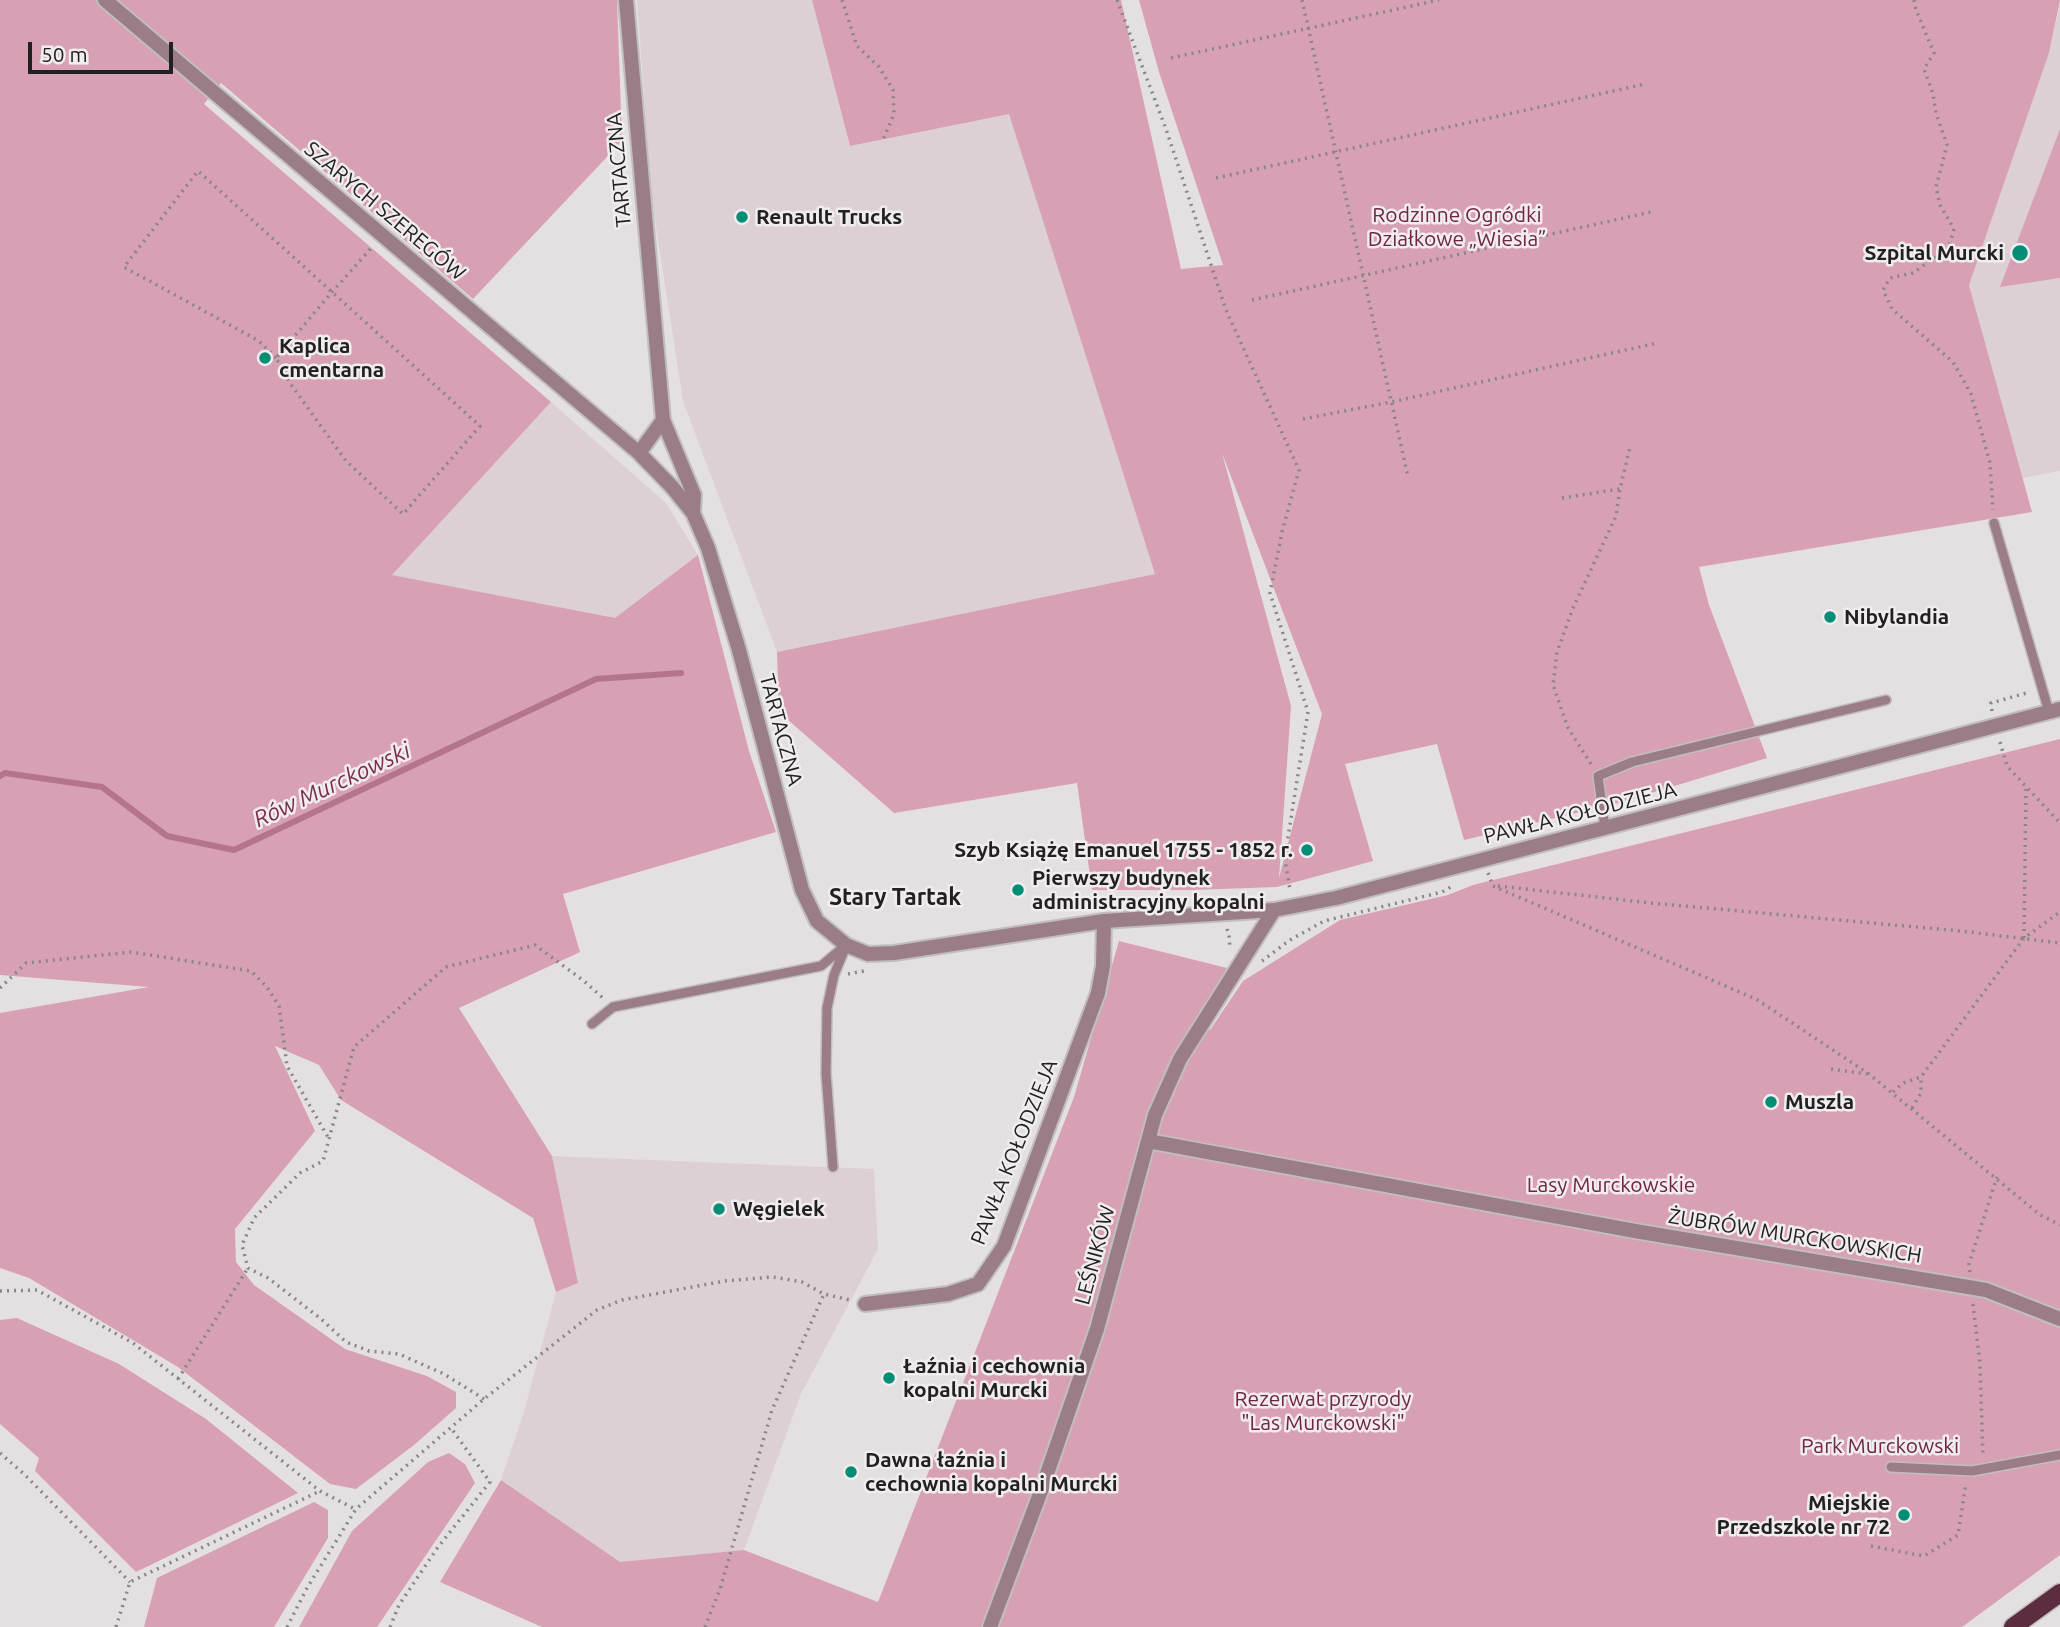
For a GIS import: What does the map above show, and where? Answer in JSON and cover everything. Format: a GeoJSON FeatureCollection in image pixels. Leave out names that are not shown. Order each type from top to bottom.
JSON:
{"type":"FeatureCollection","features":[{"type":"Feature","properties":{"kind":"main road"},"geometry":{"type":"LineString","coordinates":[[2013,1627],[2060,1593]]}},
{"type":"Feature","properties":{"kind":"street","name":"SZARYCH SZEREGÓW"},"geometry":{"type":"LineString","coordinates":[[105,0],[639,453]]}},
{"type":"Feature","properties":{"kind":"street","name":"TARTACZNA"},"geometry":{"type":"LineString","coordinates":[[626,0],[663,421],[694,495],[693,513]]}},
{"type":"Feature","properties":{"kind":"street"},"geometry":{"type":"LineString","coordinates":[[639,453],[663,421]]}},
{"type":"Feature","properties":{"kind":"street","name":"TARTACZNA"},"geometry":{"type":"LineString","coordinates":[[639,453],[693,513],[709,548],[802,890],[817,921],[846,945]]}},
{"type":"Feature","properties":{"kind":"street","name":"PAWŁA KOŁODZIEJA"},"geometry":{"type":"LineString","coordinates":[[846,945],[868,954],[894,953],[1104,921],[1292,907],[1336,898],[2055,710]]}},
{"type":"Feature","properties":{"kind":"street","name":"LEŚNIKÓW"},"geometry":{"type":"LineString","coordinates":[[990,1627],[1097,1329],[1155,1115],[1181,1059],[1274,910]]}},
{"type":"Feature","properties":{"kind":"street","name":"PAWŁA KOŁODZIEJA"},"geometry":{"type":"LineString","coordinates":[[866,1304],[948,1294],[978,1284],[1004,1246],[1098,993],[1103,966],[1104,921]]}},
{"type":"Feature","properties":{"kind":"street","name":"ŻUBRÓW MURCKOWSKICH"},"geometry":{"type":"LineString","coordinates":[[1148,1141],[1635,1231],[1971,1287],[1986,1290],[2060,1319]]}},
{"type":"Feature","properties":{"kind":"lane"},"geometry":{"type":"LineString","coordinates":[[1994,523],[2042,689],[2055,710]]}},
{"type":"Feature","properties":{"kind":"lane"},"geometry":{"type":"LineString","coordinates":[[1605,828],[1598,776],[1632,762],[1886,700]]}},
{"type":"Feature","properties":{"kind":"lane"},"geometry":{"type":"LineString","coordinates":[[592,1024],[613,1007],[821,965],[846,945]]}},
{"type":"Feature","properties":{"kind":"lane"},"geometry":{"type":"LineString","coordinates":[[833,1167],[826,1073],[827,1008],[834,975],[846,945]]}},
{"type":"Feature","properties":{"kind":"lane"},"geometry":{"type":"LineString","coordinates":[[1891,1466],[1968,1471],[2060,1454]]}},
{"type":"Feature","properties":{"kind":"path"},"geometry":{"type":"LineString","coordinates":[[842,0],[857,46],[879,67],[893,90],[894,114],[883,140]]}},
{"type":"Feature","properties":{"kind":"path"},"geometry":{"type":"LineString","coordinates":[[1117,0],[1166,129],[1226,310],[1299,470],[1270,593],[1308,712],[1288,837],[1286,866],[1292,907]]}},
{"type":"Feature","properties":{"kind":"path"},"geometry":{"type":"LineString","coordinates":[[1302,0],[1408,477]]}},
{"type":"Feature","properties":{"kind":"path"},"geometry":{"type":"LineString","coordinates":[[1171,58],[1439,0]]}},
{"type":"Feature","properties":{"kind":"path"},"geometry":{"type":"LineString","coordinates":[[1914,0],[1934,53],[1924,69],[1947,145],[1936,187],[1940,205],[1954,229],[1949,247],[1913,273],[1890,278],[1883,290],[1892,309],[1953,362],[1971,394],[1990,463],[1994,523]]}},
{"type":"Feature","properties":{"kind":"path"},"geometry":{"type":"LineString","coordinates":[[1216,178],[1645,84]]}},
{"type":"Feature","properties":{"kind":"path"},"geometry":{"type":"LineString","coordinates":[[198,171],[481,426],[402,514],[346,461],[290,383],[276,358],[259,341],[124,267],[198,171]]}},
{"type":"Feature","properties":{"kind":"path"},"geometry":{"type":"LineString","coordinates":[[1252,300],[1651,212]]}},
{"type":"Feature","properties":{"kind":"path"},"geometry":{"type":"LineString","coordinates":[[276,358],[374,245]]}},
{"type":"Feature","properties":{"kind":"path"},"geometry":{"type":"LineString","coordinates":[[1303,419],[1657,343]]}},
{"type":"Feature","properties":{"kind":"path"},"geometry":{"type":"LineString","coordinates":[[1598,776],[1568,728],[1553,685],[1558,652],[1573,608],[1616,516],[1630,447]]}},
{"type":"Feature","properties":{"kind":"path"},"geometry":{"type":"LineString","coordinates":[[1562,498],[1620,489]]}},
{"type":"Feature","properties":{"kind":"path"},"geometry":{"type":"LineString","coordinates":[[1991,704],[2042,689]]}},
{"type":"Feature","properties":{"kind":"path"},"geometry":{"type":"LineString","coordinates":[[1996,726],[2007,766],[2060,823]]}},
{"type":"Feature","properties":{"kind":"path"},"geometry":{"type":"LineString","coordinates":[[2024,938],[2026,786]]}},
{"type":"Feature","properties":{"kind":"path"},"geometry":{"type":"LineString","coordinates":[[1486,869],[1493,886],[1756,999],[1869,1074],[2039,1213],[2060,1225]]}},
{"type":"Feature","properties":{"kind":"path"},"geometry":{"type":"LineString","coordinates":[[1241,962],[1254,968],[1290,940],[1324,921],[1442,892],[1464,881]]}},
{"type":"Feature","properties":{"kind":"path"},"geometry":{"type":"LineString","coordinates":[[1493,886],[2060,943]]}},
{"type":"Feature","properties":{"kind":"path"},"geometry":{"type":"LineString","coordinates":[[1893,1093],[1903,1083],[1921,1077],[2024,938],[2060,912]]}},
{"type":"Feature","properties":{"kind":"path"},"geometry":{"type":"LineString","coordinates":[[178,1379],[248,1268],[242,1245],[254,1218],[300,1173],[323,1161],[354,1047],[446,967],[535,945],[584,981],[613,1007]]}},
{"type":"Feature","properties":{"kind":"path"},"geometry":{"type":"LineString","coordinates":[[0,988],[26,963],[131,952],[251,971],[267,987],[279,1006],[287,1066],[329,1139]]}},
{"type":"Feature","properties":{"kind":"path"},"geometry":{"type":"LineString","coordinates":[[1831,1069],[1869,1074]]}},
{"type":"Feature","properties":{"kind":"path"},"geometry":{"type":"LineString","coordinates":[[1912,1108],[1921,1093],[1921,1077]]}},
{"type":"Feature","properties":{"kind":"path"},"geometry":{"type":"LineString","coordinates":[[1983,1469],[1980,1364],[1969,1264],[1997,1177]]}},
{"type":"Feature","properties":{"kind":"path"},"geometry":{"type":"LineString","coordinates":[[248,1268],[268,1278],[320,1318],[345,1342],[369,1351],[399,1354],[444,1374],[484,1398]]}},
{"type":"Feature","properties":{"kind":"path"},"geometry":{"type":"LineString","coordinates":[[287,1627],[307,1588],[356,1509],[484,1398],[597,1310],[622,1300],[725,1281],[772,1277],[802,1282],[824,1294],[866,1304]]}},
{"type":"Feature","properties":{"kind":"path"},"geometry":{"type":"LineString","coordinates":[[0,1291],[37,1290],[133,1343],[320,1491],[356,1509]]}},
{"type":"Feature","properties":{"kind":"path"},"geometry":{"type":"LineString","coordinates":[[705,1627],[720,1589],[772,1410],[824,1294]]}},
{"type":"Feature","properties":{"kind":"path"},"geometry":{"type":"LineString","coordinates":[[390,1627],[399,1605],[438,1547],[490,1482],[451,1427]]}},
{"type":"Feature","properties":{"kind":"path"},"geometry":{"type":"LineString","coordinates":[[0,1453],[130,1582]]}},
{"type":"Feature","properties":{"kind":"path"},"geometry":{"type":"LineString","coordinates":[[1871,1546],[1924,1556],[1958,1535],[1968,1471]]}},
{"type":"Feature","properties":{"kind":"path"},"geometry":{"type":"LineString","coordinates":[[117,1627],[130,1582],[320,1491]]}},
{"type":"Feature","properties":{"kind":"shaded area"},"geometry":{"type":"Polygon","coordinates":[[[637,0],[812,0],[850,146],[1009,113],[1155,574],[777,652],[683,401],[651,195],[637,0]]]}},
{"type":"Feature","properties":{"kind":"shaded area","name":"Szpital Murcki"},"geometry":{"type":"Polygon","coordinates":[[[2060,4],[2060,471],[2022,478],[1969,285],[2049,53],[2060,4]]]}},
{"type":"Feature","properties":{"kind":"shaded area"},"geometry":{"type":"Polygon","coordinates":[[[551,402],[666,503],[698,555],[615,619],[392,575],[551,402]]]}},
{"type":"Feature","properties":{"kind":"shaded area"},"geometry":{"type":"Polygon","coordinates":[[[552,1156],[874,1169],[878,1249],[801,1394],[744,1550],[620,1563],[501,1480],[524,1412],[556,1292],[578,1283],[552,1156]]]}},
{"type":"Feature","properties":{"kind":"green space"},"geometry":{"type":"Polygon","coordinates":[[[0,0],[617,0],[622,141],[473,299],[221,83],[204,104],[551,402],[392,575],[615,618],[698,555],[749,751],[776,832],[563,894],[580,952],[459,1008],[552,1156],[578,1283],[556,1292],[533,1218],[341,1100],[319,1065],[275,1046],[315,1131],[235,1229],[236,1262],[254,1285],[345,1349],[427,1376],[456,1392],[456,1408],[414,1445],[356,1489],[330,1484],[178,1367],[29,1278],[0,1268],[0,1013],[149,987],[0,975],[0,0]]]}},
{"type":"Feature","properties":{"kind":"green space","name":"Rodzinne Ogródki Działkowe „Wiesia”"},"geometry":{"type":"Polygon","coordinates":[[[812,0],[1121,0],[1181,269],[1223,265],[1159,72],[1139,0],[2060,0],[2049,53],[1969,285],[2032,512],[1699,567],[1709,605],[1767,758],[1618,803],[1464,840],[1437,744],[1345,764],[1373,861],[1277,887],[1092,890],[1077,783],[894,813],[779,712],[777,652],[1155,574],[1009,114],[850,146],[812,0]],[[1222,453],[1291,706],[1279,878],[1322,714],[1222,453]]]}},
{"type":"Feature","properties":{"kind":"green space"},"geometry":{"type":"Polygon","coordinates":[[[2060,129],[2060,278],[2000,287],[2060,129]]]}},
{"type":"Feature","properties":{"kind":"green space","name":"Lasy Murckowskie"},"geometry":{"type":"Polygon","coordinates":[[[2060,739],[2060,1555],[1962,1627],[542,1627],[440,1582],[501,1480],[620,1562],[744,1550],[878,1602],[1074,1097],[1119,941],[1227,968],[1206,1027],[1210,1030],[1243,981],[1340,920],[2060,739]]]}},
{"type":"Feature","properties":{"kind":"green space"},"geometry":{"type":"Polygon","coordinates":[[[17,1318],[119,1364],[206,1419],[298,1493],[136,1572],[35,1471],[39,1458],[0,1424],[0,1320],[17,1318]]]}},
{"type":"Feature","properties":{"kind":"green space"},"geometry":{"type":"Polygon","coordinates":[[[449,1453],[465,1464],[475,1483],[377,1627],[299,1627],[352,1531],[428,1462],[449,1453]]]}},
{"type":"Feature","properties":{"kind":"green space"},"geometry":{"type":"Polygon","coordinates":[[[314,1502],[328,1510],[328,1538],[274,1627],[144,1627],[157,1578],[314,1502]]]}},
{"type":"Feature","properties":{"kind":"waterway","name":"Rów Murckowski"},"geometry":{"type":"LineString","coordinates":[[0,776],[5,773],[102,787],[167,836],[234,850],[596,679],[681,673]]}},
{"type":"Feature","properties":{"kind":"place","name":"Renault Trucks"},"geometry":{"type":"Point","coordinates":[742,217]}},
{"type":"Feature","properties":{"kind":"place","name":"Szpital Murcki"},"geometry":{"type":"Point","coordinates":[2020,253]}},
{"type":"Feature","properties":{"kind":"place","name":"Kaplica cmentarna"},"geometry":{"type":"Point","coordinates":[265,358]}},
{"type":"Feature","properties":{"kind":"place","name":"Nibylandia"},"geometry":{"type":"Point","coordinates":[1830,617]}},
{"type":"Feature","properties":{"kind":"place","name":"Szyb Książę Emanuel 1755 - 1852 r."},"geometry":{"type":"Point","coordinates":[1307,850]}},
{"type":"Feature","properties":{"kind":"place","name":"Pierwszy budynek administracyjny kopalni"},"geometry":{"type":"Point","coordinates":[1018,890]}},
{"type":"Feature","properties":{"kind":"place","name":"Muszla"},"geometry":{"type":"Point","coordinates":[1771,1102]}},
{"type":"Feature","properties":{"kind":"place","name":"Węgielek"},"geometry":{"type":"Point","coordinates":[719,1209]}},
{"type":"Feature","properties":{"kind":"place","name":"Łaźnia i cechownia kopalni Murcki"},"geometry":{"type":"Point","coordinates":[889,1378]}},
{"type":"Feature","properties":{"kind":"place","name":"Dawna łaźnia i cechownia kopalni Murcki"},"geometry":{"type":"Point","coordinates":[851,1472]}},
{"type":"Feature","properties":{"kind":"place","name":"Miejskie Przedszkole nr 72"},"geometry":{"type":"Point","coordinates":[1904,1515]}},
{"type":"Feature","properties":{"kind":"district","name":"Stary Tartak"},"geometry":{"type":"Point","coordinates":[895,897]}},
{"type":"Feature","properties":{"kind":"park label","name":"Rezerwat przyrody \"Las Murckowski\""},"geometry":{"type":"Point","coordinates":[1323,1411]}},
{"type":"Feature","properties":{"kind":"park label","name":"Park Murckowski"},"geometry":{"type":"Point","coordinates":[1880,1446]}}]}
